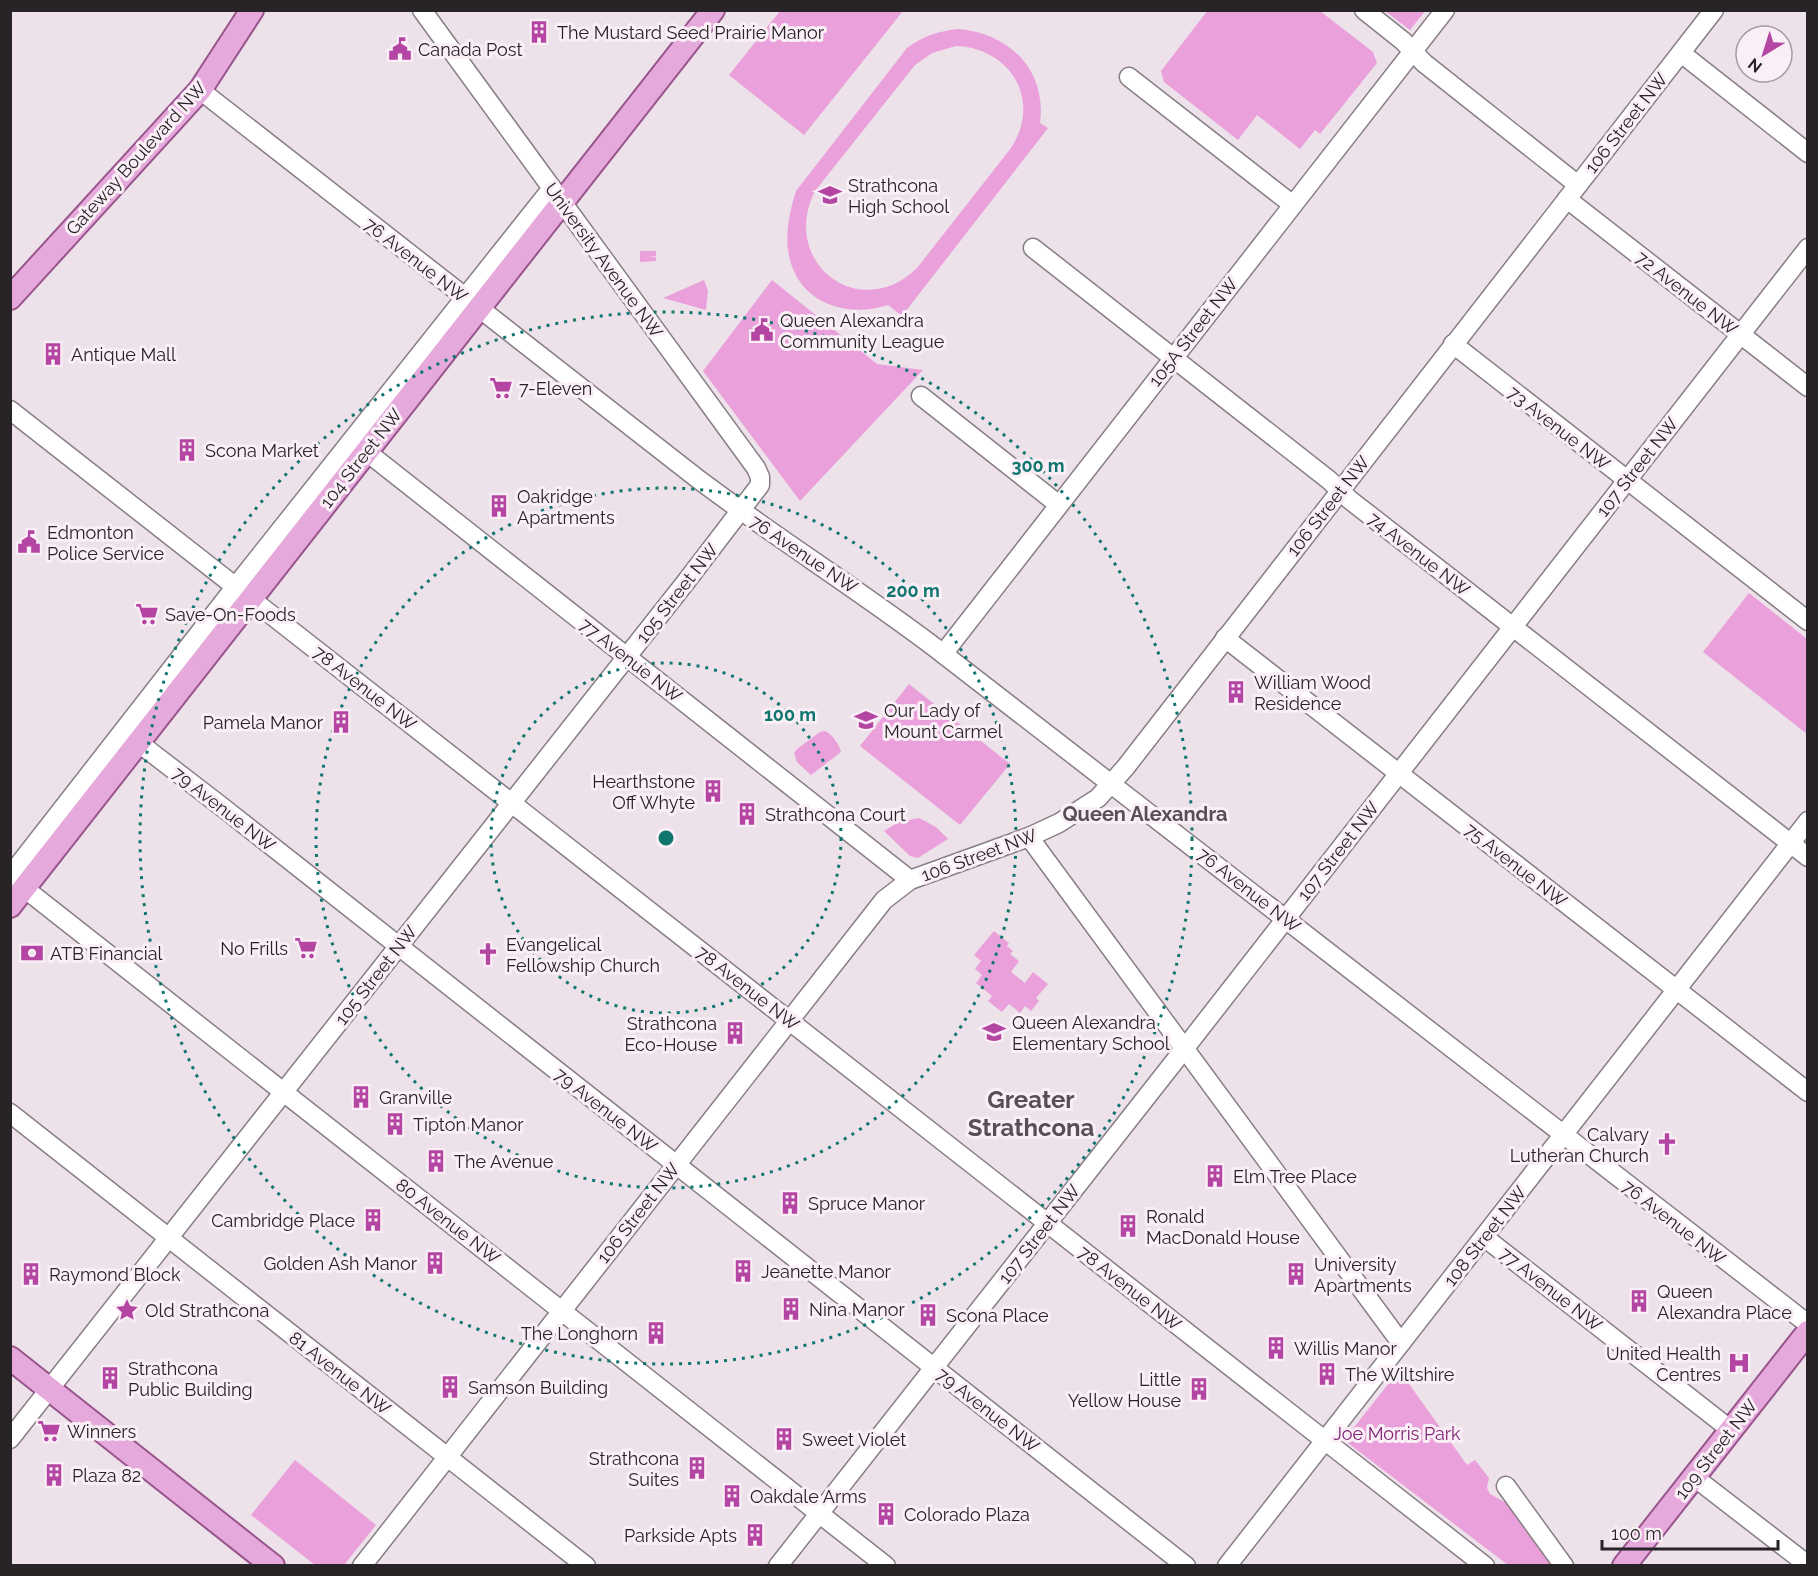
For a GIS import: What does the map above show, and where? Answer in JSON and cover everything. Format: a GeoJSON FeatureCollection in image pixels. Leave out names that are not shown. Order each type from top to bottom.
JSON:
{"type":"FeatureCollection","features":[{"type":"Feature","properties":{"kind":"main road","name":"Gateway Boulevard NW"},"geometry":{"type":"LineString","coordinates":[[10,298],[200,90],[252,10]]}},
{"type":"Feature","properties":{"kind":"main road","name":"104 Street NW"},"geometry":{"type":"LineString","coordinates":[[14,887],[471,303],[557,196],[713,10]]}},
{"type":"Feature","properties":{"kind":"main road","name":"109 Street NW"},"geometry":{"type":"LineString","coordinates":[[1624,1566],[1808,1332]]}},
{"type":"Feature","properties":{"kind":"main road"},"geometry":{"type":"LineString","coordinates":[[10,1358],[273,1566]]}},
{"type":"Feature","properties":{"kind":"street","name":"University Avenue NW"},"geometry":{"type":"LineString","coordinates":[[422,10],[759,473],[759,489],[741,511]]}},
{"type":"Feature","properties":{"kind":"street","name":"72 Avenue NW"},"geometry":{"type":"LineString","coordinates":[[1364,10],[1572,192],[1740,334],[1808,387]]}},
{"type":"Feature","properties":{"kind":"street","name":"105A Street NW"},"geometry":{"type":"LineString","coordinates":[[943,654],[1445,10]]}},
{"type":"Feature","properties":{"kind":"street","name":"106 Street NW"},"geometry":{"type":"LineString","coordinates":[[362,1566],[884,900],[910,880],[1029,837],[1069,817],[1098,798],[1226,638],[1714,10]]}},
{"type":"Feature","properties":{"kind":"street"},"geometry":{"type":"LineString","coordinates":[[1680,53],[1808,153]]}},
{"type":"Feature","properties":{"kind":"street"},"geometry":{"type":"LineString","coordinates":[[1129,77],[1293,205]]}},
{"type":"Feature","properties":{"kind":"street","name":"76 Avenue NW"},"geometry":{"type":"LineString","coordinates":[[200,90],[741,511],[869,598],[943,654],[1808,1324]]}},
{"type":"Feature","properties":{"kind":"street","name":"74 Avenue NW"},"geometry":{"type":"LineString","coordinates":[[1033,248],[1512,627],[1808,857]]}},
{"type":"Feature","properties":{"kind":"street","name":"107 Street NW"},"geometry":{"type":"LineString","coordinates":[[778,1566],[1286,919],[1808,248]]}},
{"type":"Feature","properties":{"kind":"street","name":"73 Avenue NW"},"geometry":{"type":"LineString","coordinates":[[1453,344],[1808,621]]}},
{"type":"Feature","properties":{"kind":"street"},"geometry":{"type":"LineString","coordinates":[[921,396],[1059,505]]}},
{"type":"Feature","properties":{"kind":"street","name":"78 Avenue NW"},"geometry":{"type":"LineString","coordinates":[[10,410],[1485,1566]]}},
{"type":"Feature","properties":{"kind":"street","name":"77 Avenue NW"},"geometry":{"type":"LineString","coordinates":[[359,446],[910,880]]}},
{"type":"Feature","properties":{"kind":"street","name":"105 Street NW"},"geometry":{"type":"LineString","coordinates":[[10,1439],[741,511]]}},
{"type":"Feature","properties":{"kind":"street","name":"75 Avenue NW"},"geometry":{"type":"LineString","coordinates":[[1226,638],[1808,1092]]}},
{"type":"Feature","properties":{"kind":"street","name":"79 Avenue NW"},"geometry":{"type":"LineString","coordinates":[[130,739],[1186,1566]]}},
{"type":"Feature","properties":{"kind":"street","name":"108 Street NW"},"geometry":{"type":"LineString","coordinates":[[1227,1566],[1808,821]]}},
{"type":"Feature","properties":{"kind":"street"},"geometry":{"type":"LineString","coordinates":[[1029,837],[1401,1343]]}},
{"type":"Feature","properties":{"kind":"street","name":"80 Avenue NW"},"geometry":{"type":"LineString","coordinates":[[14,887],[284,1092],[886,1566]]}},
{"type":"Feature","properties":{"kind":"street","name":"81 Avenue NW"},"geometry":{"type":"LineString","coordinates":[[10,1113],[586,1566]]}},
{"type":"Feature","properties":{"kind":"street","name":"77 Avenue NW"},"geometry":{"type":"LineString","coordinates":[[1484,1237],[1731,1430]]}},
{"type":"Feature","properties":{"kind":"street"},"geometry":{"type":"LineString","coordinates":[[1694,1477],[1808,1565]]}},
{"type":"Feature","properties":{"kind":"street"},"geometry":{"type":"LineString","coordinates":[[1506,1486],[1564,1566]]}},
{"type":"Feature","properties":{"kind":"green space"},"geometry":{"type":"Polygon","coordinates":[[[1208,10],[1320,11],[1373,52],[1377,63],[1320,134],[1315,130],[1300,149],[1257,115],[1238,140],[1164,82],[1161,71],[1208,10]]]}},
{"type":"Feature","properties":{"kind":"green space"},"geometry":{"type":"Polygon","coordinates":[[[780,11],[903,11],[804,135],[729,75],[780,11]]]}},
{"type":"Feature","properties":{"kind":"green space"},"geometry":{"type":"Polygon","coordinates":[[[1385,11],[1425,11],[1410,30],[1385,11]]]}},
{"type":"Feature","properties":{"kind":"green space"},"geometry":{"type":"Polygon","coordinates":[[[958,29],[993,38],[1021,58],[1031,71],[1037,87],[1041,104],[1040,123],[1048,128],[902,316],[888,305],[858,310],[829,304],[805,288],[790,260],[787,243],[788,226],[796,191],[907,48],[925,37],[958,29]],[[956,46],[932,53],[915,65],[815,191],[807,217],[808,241],[816,262],[831,277],[850,287],[872,290],[895,284],[917,268],[1011,148],[1020,130],[1023,113],[1022,96],[1016,80],[1006,67],[992,56],[975,49],[956,46]]]}},
{"type":"Feature","properties":{"kind":"green space"},"geometry":{"type":"Polygon","coordinates":[[[640,251],[656,251],[656,256],[648,256],[656,257],[656,261],[640,262],[640,251]]]}},
{"type":"Feature","properties":{"kind":"green space"},"geometry":{"type":"Polygon","coordinates":[[[704,280],[708,291],[706,310],[663,298],[704,280]]]}},
{"type":"Feature","properties":{"kind":"green space"},"geometry":{"type":"Polygon","coordinates":[[[772,280],[877,364],[923,370],[800,501],[703,371],[772,280]]]}},
{"type":"Feature","properties":{"kind":"green space"},"geometry":{"type":"Polygon","coordinates":[[[1749,593],[1807,639],[1807,734],[1703,652],[1749,593]]]}},
{"type":"Feature","properties":{"kind":"green space"},"geometry":{"type":"Polygon","coordinates":[[[909,684],[1010,764],[960,825],[860,746],[909,684]]]}},
{"type":"Feature","properties":{"kind":"green space"},"geometry":{"type":"Polygon","coordinates":[[[825,731],[835,740],[841,752],[811,775],[797,762],[794,753],[820,732],[825,731]]]}},
{"type":"Feature","properties":{"kind":"green space"},"geometry":{"type":"Polygon","coordinates":[[[919,818],[936,827],[948,839],[918,858],[910,856],[884,831],[899,822],[919,818]]]}},
{"type":"Feature","properties":{"kind":"green space"},"geometry":{"type":"Polygon","coordinates":[[[994,931],[1009,943],[1007,946],[1013,951],[1010,954],[1019,961],[1011,972],[1025,983],[1033,972],[1048,984],[1036,998],[1039,1001],[1031,1011],[1025,1006],[1020,1013],[1009,1004],[1002,1012],[988,1001],[992,996],[976,983],[982,975],[975,969],[981,961],[974,955],[994,931]]]}},
{"type":"Feature","properties":{"kind":"green space","name":"Joe Morris Park"},"geometry":{"type":"Polygon","coordinates":[[[1404,1364],[1414,1377],[1409,1384],[1467,1465],[1475,1460],[1489,1478],[1487,1488],[1490,1494],[1508,1504],[1553,1565],[1508,1565],[1344,1440],[1404,1364]]]}},
{"type":"Feature","properties":{"kind":"green space"},"geometry":{"type":"Polygon","coordinates":[[[295,1460],[376,1525],[344,1565],[315,1565],[251,1515],[295,1460]]]}},
{"type":"Feature","properties":{"kind":"place","name":"The Mustard Seed Prairie Manor"},"geometry":{"type":"Point","coordinates":[539,32]}},
{"type":"Feature","properties":{"kind":"place","name":"Canada Post"},"geometry":{"type":"Point","coordinates":[400,49]}},
{"type":"Feature","properties":{"kind":"place","name":"Strathcona High School"},"geometry":{"type":"Point","coordinates":[830,195]}},
{"type":"Feature","properties":{"kind":"place","name":"Queen Alexandra Community League"},"geometry":{"type":"Point","coordinates":[762,330]}},
{"type":"Feature","properties":{"kind":"place","name":"Antique Mall"},"geometry":{"type":"Point","coordinates":[53,354]}},
{"type":"Feature","properties":{"kind":"place","name":"7-Eleven"},"geometry":{"type":"Point","coordinates":[501,388]}},
{"type":"Feature","properties":{"kind":"place","name":"Scona Market"},"geometry":{"type":"Point","coordinates":[187,450]}},
{"type":"Feature","properties":{"kind":"place","name":"Oakridge Apartments"},"geometry":{"type":"Point","coordinates":[499,506]}},
{"type":"Feature","properties":{"kind":"place","name":"Edmonton Police Service"},"geometry":{"type":"Point","coordinates":[29,542]}},
{"type":"Feature","properties":{"kind":"place","name":"Save-On-Foods"},"geometry":{"type":"Point","coordinates":[147,614]}},
{"type":"Feature","properties":{"kind":"place","name":"William Wood Residence"},"geometry":{"type":"Point","coordinates":[1236,692]}},
{"type":"Feature","properties":{"kind":"place","name":"Our Lady of Mount Carmel"},"geometry":{"type":"Point","coordinates":[866,720]}},
{"type":"Feature","properties":{"kind":"place","name":"Pamela Manor"},"geometry":{"type":"Point","coordinates":[341,722]}},
{"type":"Feature","properties":{"kind":"place","name":"Hearthstone Off Whyte"},"geometry":{"type":"Point","coordinates":[713,791]}},
{"type":"Feature","properties":{"kind":"place","name":"Strathcona Court"},"geometry":{"type":"Point","coordinates":[747,814]}},
{"type":"Feature","properties":{"kind":"place","name":"No Frills"},"geometry":{"type":"Point","coordinates":[306,948]}},
{"type":"Feature","properties":{"kind":"place","name":"ATB Financial"},"geometry":{"type":"Point","coordinates":[32,953]}},
{"type":"Feature","properties":{"kind":"place","name":"Evangelical Fellowship Church"},"geometry":{"type":"Point","coordinates":[488,954]}},
{"type":"Feature","properties":{"kind":"place","name":"Queen Alexandra Elementary School"},"geometry":{"type":"Point","coordinates":[994,1032]}},
{"type":"Feature","properties":{"kind":"place","name":"Strathcona Eco-House"},"geometry":{"type":"Point","coordinates":[735,1033]}},
{"type":"Feature","properties":{"kind":"place","name":"Granville"},"geometry":{"type":"Point","coordinates":[361,1097]}},
{"type":"Feature","properties":{"kind":"place","name":"Tipton Manor"},"geometry":{"type":"Point","coordinates":[395,1124]}},
{"type":"Feature","properties":{"kind":"place","name":"Calvary Lutheran Church"},"geometry":{"type":"Point","coordinates":[1667,1144]}},
{"type":"Feature","properties":{"kind":"place","name":"The Avenue"},"geometry":{"type":"Point","coordinates":[436,1161]}},
{"type":"Feature","properties":{"kind":"place","name":"Elm Tree Place"},"geometry":{"type":"Point","coordinates":[1215,1176]}},
{"type":"Feature","properties":{"kind":"place","name":"Spruce Manor"},"geometry":{"type":"Point","coordinates":[790,1203]}},
{"type":"Feature","properties":{"kind":"place","name":"Cambridge Place"},"geometry":{"type":"Point","coordinates":[373,1220]}},
{"type":"Feature","properties":{"kind":"place","name":"Ronald MacDonald House"},"geometry":{"type":"Point","coordinates":[1128,1226]}},
{"type":"Feature","properties":{"kind":"place","name":"Golden Ash Manor"},"geometry":{"type":"Point","coordinates":[435,1263]}},
{"type":"Feature","properties":{"kind":"place","name":"Jeanette Manor"},"geometry":{"type":"Point","coordinates":[743,1271]}},
{"type":"Feature","properties":{"kind":"place","name":"Raymond Block"},"geometry":{"type":"Point","coordinates":[31,1274]}},
{"type":"Feature","properties":{"kind":"place","name":"University Apartments"},"geometry":{"type":"Point","coordinates":[1296,1274]}},
{"type":"Feature","properties":{"kind":"place","name":"Queen Alexandra Place"},"geometry":{"type":"Point","coordinates":[1639,1301]}},
{"type":"Feature","properties":{"kind":"place","name":"Nina Manor"},"geometry":{"type":"Point","coordinates":[791,1309]}},
{"type":"Feature","properties":{"kind":"place","name":"Old Strathcona"},"geometry":{"type":"Point","coordinates":[127,1310]}},
{"type":"Feature","properties":{"kind":"place","name":"Scona Place"},"geometry":{"type":"Point","coordinates":[928,1315]}},
{"type":"Feature","properties":{"kind":"place","name":"The Longhorn"},"geometry":{"type":"Point","coordinates":[656,1333]}},
{"type":"Feature","properties":{"kind":"place","name":"Willis Manor"},"geometry":{"type":"Point","coordinates":[1276,1348]}},
{"type":"Feature","properties":{"kind":"place","name":"United Health Centres"},"geometry":{"type":"Point","coordinates":[1739,1363]}},
{"type":"Feature","properties":{"kind":"place","name":"The Wiltshire"},"geometry":{"type":"Point","coordinates":[1327,1374]}},
{"type":"Feature","properties":{"kind":"place","name":"Strathcona Public Building"},"geometry":{"type":"Point","coordinates":[110,1378]}},
{"type":"Feature","properties":{"kind":"place","name":"Samson Building"},"geometry":{"type":"Point","coordinates":[450,1387]}},
{"type":"Feature","properties":{"kind":"place","name":"Little Yellow House"},"geometry":{"type":"Point","coordinates":[1199,1389]}},
{"type":"Feature","properties":{"kind":"place","name":"Winners"},"geometry":{"type":"Point","coordinates":[49,1431]}},
{"type":"Feature","properties":{"kind":"place","name":"Sweet Violet"},"geometry":{"type":"Point","coordinates":[784,1439]}},
{"type":"Feature","properties":{"kind":"place","name":"Strathcona Suites"},"geometry":{"type":"Point","coordinates":[697,1468]}},
{"type":"Feature","properties":{"kind":"place","name":"Plaza 82"},"geometry":{"type":"Point","coordinates":[54,1475]}},
{"type":"Feature","properties":{"kind":"place","name":"Oakdale Arms"},"geometry":{"type":"Point","coordinates":[732,1496]}},
{"type":"Feature","properties":{"kind":"place","name":"Colorado Plaza"},"geometry":{"type":"Point","coordinates":[886,1514]}},
{"type":"Feature","properties":{"kind":"place","name":"Parkside Apts"},"geometry":{"type":"Point","coordinates":[755,1535]}},
{"type":"Feature","properties":{"kind":"district","name":"Queen Alexandra"},"geometry":{"type":"Point","coordinates":[1145,814]}},
{"type":"Feature","properties":{"kind":"district","name":"Greater Strathcona"},"geometry":{"type":"Point","coordinates":[1031,1113]}}]}
